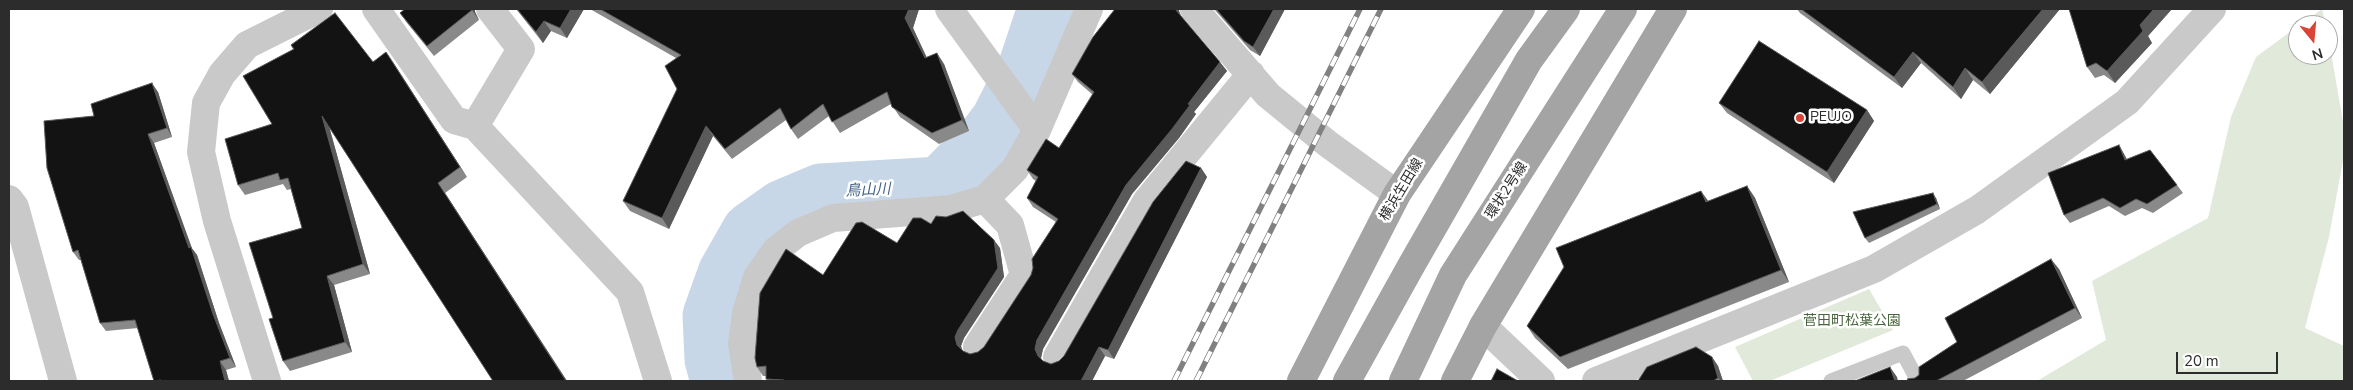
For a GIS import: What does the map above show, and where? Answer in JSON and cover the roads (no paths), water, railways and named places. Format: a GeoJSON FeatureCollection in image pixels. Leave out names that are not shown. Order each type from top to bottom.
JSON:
{"type":"FeatureCollection","features":[{"type":"Feature","properties":{"kind":"main road","name":"横浜生田線"},"geometry":{"type":"LineString","coordinates":[[1301,381],[1397,194],[1521,9]]}},
{"type":"Feature","properties":{"kind":"main road"},"geometry":{"type":"LineString","coordinates":[[1347,381],[1529,60],[1566,9]]}},
{"type":"Feature","properties":{"kind":"main road","name":"環状2号線"},"geometry":{"type":"LineString","coordinates":[[1403,381],[1454,275],[1623,9]]}},
{"type":"Feature","properties":{"kind":"main road"},"geometry":{"type":"LineString","coordinates":[[1455,381],[1483,326],[1673,9]]}},
{"type":"Feature","properties":{"kind":"street"},"geometry":{"type":"LineString","coordinates":[[266,381],[217,221],[201,152],[206,102],[222,74],[246,46],[319,9]]}},
{"type":"Feature","properties":{"kind":"street"},"geometry":{"type":"LineString","coordinates":[[376,9],[454,120],[475,126],[630,292],[658,381]]}},
{"type":"Feature","properties":{"kind":"street"},"geometry":{"type":"LineString","coordinates":[[475,126],[521,49],[490,9]]}},
{"type":"Feature","properties":{"kind":"street"},"geometry":{"type":"LineString","coordinates":[[949,9],[1037,130]]}},
{"type":"Feature","properties":{"kind":"street"},"geometry":{"type":"LineString","coordinates":[[748,381],[742,344],[746,313],[756,277],[776,250],[798,233],[833,218],[951,209],[985,199],[1015,169],[1037,130],[1089,9]]}},
{"type":"Feature","properties":{"kind":"street"},"geometry":{"type":"LineString","coordinates":[[1194,9],[1268,95],[1328,144],[1397,194]]}},
{"type":"Feature","properties":{"kind":"street"},"geometry":{"type":"LineString","coordinates":[[1606,379],[1874,269],[1977,210],[2127,102],[2212,9]]}},
{"type":"Feature","properties":{"kind":"street"},"geometry":{"type":"LineString","coordinates":[[1057,357],[1146,202],[1251,74]]}},
{"type":"Feature","properties":{"kind":"street"},"geometry":{"type":"LineString","coordinates":[[9,199],[15,207],[63,381]]}},
{"type":"Feature","properties":{"kind":"street"},"geometry":{"type":"LineString","coordinates":[[977,347],[1024,275],[1010,225],[985,199]]}},
{"type":"Feature","properties":{"kind":"street"},"geometry":{"type":"LineString","coordinates":[[1483,326],[1541,381]]}},
{"type":"Feature","properties":{"kind":"lane"},"geometry":{"type":"LineString","coordinates":[[1831,381],[1903,353],[1918,381]]}},
{"type":"Feature","properties":{"kind":"waterway","name":"鳥山川"},"geometry":{"type":"LineString","coordinates":[[721,381],[715,359],[713,316],[728,274],[752,232],[783,210],[821,194],[941,187],[986,141],[1001,121],[1029,66],[1048,9]]}},
{"type":"Feature","properties":{"kind":"railway"},"geometry":{"type":"LineString","coordinates":[[1174,381],[1360,9]]}},
{"type":"Feature","properties":{"kind":"railway"},"geometry":{"type":"LineString","coordinates":[[1196,381],[1381,9]]}},
{"type":"Feature","properties":{"kind":"place","name":"PEUJO"},"geometry":{"type":"Point","coordinates":[1800,118]}},
{"type":"Feature","properties":{"kind":"park label","name":"菅田町松葉公園"},"geometry":{"type":"Point","coordinates":[1852,322]}}]}
